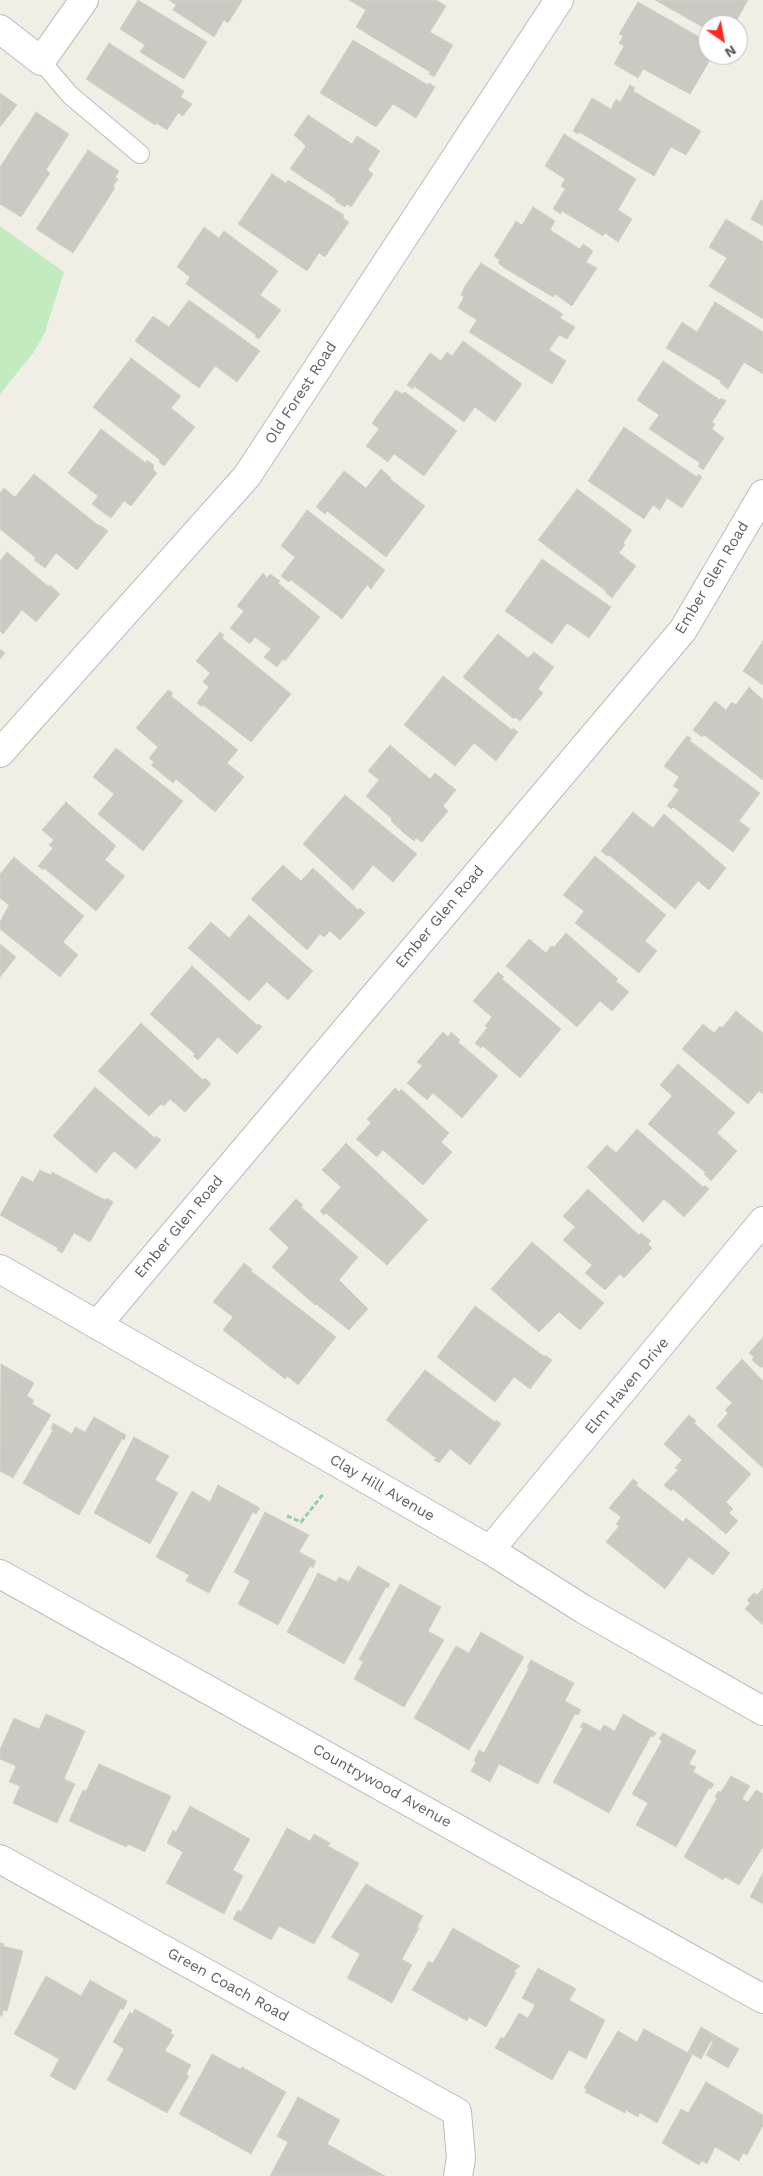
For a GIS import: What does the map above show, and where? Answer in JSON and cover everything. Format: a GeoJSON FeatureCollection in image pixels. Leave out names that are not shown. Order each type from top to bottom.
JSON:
{"type":"FeatureCollection","features":[{"type":"Feature","properties":{"kind":"street"},"geometry":{"type":"LineString","coordinates":[[0,29],[41,61],[84,0]]}},
{"type":"Feature","properties":{"kind":"street","name":"Old Forest Road"},"geometry":{"type":"LineString","coordinates":[[0,753],[247,476],[560,0]]}},
{"type":"Feature","properties":{"kind":"street","name":"Ember Glen Road"},"geometry":{"type":"LineString","coordinates":[[96,1325],[683,630],[763,494]]}},
{"type":"Feature","properties":{"kind":"street","name":"Elm Haven Drive"},"geometry":{"type":"LineString","coordinates":[[490,1550],[763,1221]]}},
{"type":"Feature","properties":{"kind":"street","name":"Clay Hill Avenue"},"geometry":{"type":"LineString","coordinates":[[0,1268],[96,1325],[490,1550],[583,1609],[763,1711]]}},
{"type":"Feature","properties":{"kind":"street","name":"Countrywood Avenue"},"geometry":{"type":"LineString","coordinates":[[0,1574],[763,1999]]}},
{"type":"Feature","properties":{"kind":"street","name":"Green Coach Road"},"geometry":{"type":"LineString","coordinates":[[0,1859],[457,2112],[461,2158],[458,2176]]}},
{"type":"Feature","properties":{"kind":"lane"},"geometry":{"type":"LineString","coordinates":[[41,61],[70,95],[140,154]]}},
{"type":"Feature","properties":{"kind":"path"},"geometry":{"type":"LineString","coordinates":[[287,1516],[301,1522],[324,1492]]}},
{"type":"Feature","properties":{"kind":"green space"},"geometry":{"type":"Polygon","coordinates":[[[0,226],[64,272],[45,332],[34,352],[0,394],[0,226]]]}},
{"type":"Feature","properties":{"kind":"building"},"geometry":{"type":"Polygon","coordinates":[[[138,0],[207,42],[184,79],[140,52],[145,45],[120,29],[138,0]]]}},
{"type":"Feature","properties":{"kind":"building"},"geometry":{"type":"Polygon","coordinates":[[[169,0],[242,1],[228,23],[224,20],[214,37],[173,10],[176,5],[169,0]]]}},
{"type":"Feature","properties":{"kind":"building"},"geometry":{"type":"Polygon","coordinates":[[[349,0],[436,0],[446,6],[430,32],[453,45],[434,77],[429,74],[430,72],[356,27],[366,10],[349,0]]]}},
{"type":"Feature","properties":{"kind":"building"},"geometry":{"type":"Polygon","coordinates":[[[655,0],[748,0],[740,15],[698,15],[698,24],[655,0]]]}},
{"type":"Feature","properties":{"kind":"building"},"geometry":{"type":"Polygon","coordinates":[[[638,2],[698,36],[698,65],[707,65],[690,94],[643,69],[638,78],[614,64],[624,46],[619,43],[623,36],[619,34],[638,2]]]}},
{"type":"Feature","properties":{"kind":"building"},"geometry":{"type":"Polygon","coordinates":[[[353,40],[428,85],[429,83],[435,87],[416,118],[393,104],[376,127],[320,93],[353,40]]]}},
{"type":"Feature","properties":{"kind":"building"},"geometry":{"type":"Polygon","coordinates":[[[109,43],[184,91],[181,97],[192,104],[183,116],[178,113],[167,130],[156,123],[155,125],[86,79],[109,43]]]}},
{"type":"Feature","properties":{"kind":"building"},"geometry":{"type":"Polygon","coordinates":[[[630,85],[635,88],[633,91],[701,131],[686,155],[671,147],[654,176],[579,132],[578,134],[573,131],[592,98],[611,109],[616,99],[620,102],[630,85]]]}},
{"type":"Feature","properties":{"kind":"building"},"geometry":{"type":"Polygon","coordinates":[[[0,93],[17,105],[0,127],[0,93]]]}},
{"type":"Feature","properties":{"kind":"building"},"geometry":{"type":"Polygon","coordinates":[[[36,112],[69,134],[46,170],[50,173],[21,217],[0,204],[0,167],[36,112]]]}},
{"type":"Feature","properties":{"kind":"building"},"geometry":{"type":"Polygon","coordinates":[[[308,115],[352,144],[357,136],[380,151],[368,170],[373,174],[351,207],[347,204],[345,207],[335,201],[336,199],[290,169],[306,146],[294,135],[308,115]]]}},
{"type":"Feature","properties":{"kind":"building"},"geometry":{"type":"Polygon","coordinates":[[[564,134],[636,179],[618,210],[632,219],[618,242],[605,233],[603,236],[562,211],[561,214],[553,209],[565,189],[561,186],[565,179],[545,166],[564,134]]]}},
{"type":"Feature","properties":{"kind":"building"},"geometry":{"type":"Polygon","coordinates":[[[88,150],[119,171],[115,178],[118,179],[113,186],[115,188],[73,253],[36,229],[88,150]]]}},
{"type":"Feature","properties":{"kind":"building"},"geometry":{"type":"Polygon","coordinates":[[[272,174],[286,183],[288,180],[344,215],[343,218],[349,222],[325,257],[319,253],[307,271],[238,224],[272,174]]]}},
{"type":"Feature","properties":{"kind":"building"},"geometry":{"type":"Polygon","coordinates":[[[761,200],[763,201],[763,226],[751,219],[761,200]]]}},
{"type":"Feature","properties":{"kind":"building"},"geometry":{"type":"Polygon","coordinates":[[[533,207],[555,221],[550,230],[580,249],[583,244],[593,251],[586,262],[597,268],[572,306],[555,294],[553,297],[506,269],[498,263],[500,260],[494,256],[516,221],[522,225],[533,207]]]}},
{"type":"Feature","properties":{"kind":"building"},"geometry":{"type":"Polygon","coordinates":[[[726,219],[763,242],[763,319],[709,286],[727,258],[709,247],[726,219]]]}},
{"type":"Feature","properties":{"kind":"building"},"geometry":{"type":"Polygon","coordinates":[[[204,227],[219,238],[224,231],[278,271],[260,295],[281,310],[259,339],[186,284],[190,277],[177,267],[204,227]]]}},
{"type":"Feature","properties":{"kind":"building"},"geometry":{"type":"Polygon","coordinates":[[[481,263],[563,314],[560,318],[575,327],[567,339],[559,335],[549,350],[566,361],[552,384],[469,332],[477,320],[458,308],[464,297],[461,295],[465,286],[481,263]]]}},
{"type":"Feature","properties":{"kind":"building"},"geometry":{"type":"Polygon","coordinates":[[[189,300],[260,351],[237,382],[215,366],[199,388],[135,341],[153,316],[169,327],[189,300]]]}},
{"type":"Feature","properties":{"kind":"building"},"geometry":{"type":"Polygon","coordinates":[[[715,302],[763,332],[763,374],[744,362],[728,389],[720,383],[721,381],[666,348],[682,322],[697,332],[715,302]]]}},
{"type":"Feature","properties":{"kind":"building"},"geometry":{"type":"Polygon","coordinates":[[[463,341],[522,384],[495,422],[475,407],[464,422],[414,386],[413,389],[407,385],[430,353],[441,361],[447,352],[452,356],[463,341]]]}},
{"type":"Feature","properties":{"kind":"building"},"geometry":{"type":"Polygon","coordinates":[[[131,358],[181,396],[171,408],[195,427],[164,466],[159,462],[160,460],[93,407],[131,358]]]}},
{"type":"Feature","properties":{"kind":"building"},"geometry":{"type":"Polygon","coordinates":[[[663,361],[720,400],[721,398],[726,401],[712,422],[715,424],[712,429],[724,438],[703,470],[698,466],[700,463],[649,429],[659,415],[637,400],[663,361]]]}},
{"type":"Feature","properties":{"kind":"building"},"geometry":{"type":"Polygon","coordinates":[[[396,390],[402,394],[405,392],[457,431],[424,476],[394,454],[388,462],[366,446],[379,429],[372,423],[396,390]]]}},
{"type":"Feature","properties":{"kind":"building"},"geometry":{"type":"Polygon","coordinates":[[[624,427],[697,477],[698,474],[702,477],[682,508],[667,498],[660,510],[653,505],[644,519],[588,481],[624,427]]]}},
{"type":"Feature","properties":{"kind":"building"},"geometry":{"type":"Polygon","coordinates":[[[101,429],[146,463],[147,460],[154,465],[153,470],[157,473],[131,506],[124,501],[111,518],[92,504],[98,496],[68,473],[101,429]]]}},
{"type":"Feature","properties":{"kind":"building"},"geometry":{"type":"Polygon","coordinates":[[[381,469],[390,479],[425,506],[386,557],[327,511],[325,514],[316,507],[344,471],[366,488],[381,469]]]}},
{"type":"Feature","properties":{"kind":"building"},"geometry":{"type":"Polygon","coordinates":[[[34,474],[99,526],[108,531],[77,570],[56,553],[45,568],[34,560],[36,558],[0,529],[0,493],[4,488],[15,497],[34,474]]]}},
{"type":"Feature","properties":{"kind":"building"},"geometry":{"type":"Polygon","coordinates":[[[577,489],[632,530],[619,553],[636,566],[612,598],[606,591],[538,540],[577,489]]]}},
{"type":"Feature","properties":{"kind":"building"},"geometry":{"type":"Polygon","coordinates":[[[307,510],[385,570],[371,589],[367,585],[342,619],[291,580],[289,582],[281,576],[295,557],[281,546],[307,510]]]}},
{"type":"Feature","properties":{"kind":"building"},"geometry":{"type":"Polygon","coordinates":[[[7,552],[60,594],[36,622],[22,610],[3,634],[0,631],[0,561],[7,552]]]}},
{"type":"Feature","properties":{"kind":"building"},"geometry":{"type":"Polygon","coordinates":[[[542,559],[611,607],[589,638],[567,623],[552,644],[505,611],[542,559]]]}},
{"type":"Feature","properties":{"kind":"building"},"geometry":{"type":"Polygon","coordinates":[[[263,573],[267,578],[270,574],[280,581],[278,583],[320,617],[285,661],[283,659],[277,667],[264,657],[271,649],[255,637],[250,644],[230,628],[244,611],[237,606],[263,573]]]}},
{"type":"Feature","properties":{"kind":"building"},"geometry":{"type":"Polygon","coordinates":[[[220,632],[224,635],[222,638],[291,694],[251,742],[203,705],[202,707],[197,703],[209,687],[203,682],[210,673],[196,661],[220,632]]]}},
{"type":"Feature","properties":{"kind":"building"},"geometry":{"type":"Polygon","coordinates":[[[498,634],[528,658],[534,652],[554,667],[538,689],[543,693],[520,721],[515,717],[514,719],[463,677],[498,634]]]}},
{"type":"Feature","properties":{"kind":"building"},"geometry":{"type":"Polygon","coordinates":[[[763,641],[763,685],[743,671],[763,641]]]}},
{"type":"Feature","properties":{"kind":"building"},"geometry":{"type":"Polygon","coordinates":[[[0,649],[5,653],[0,659],[0,649]]]}},
{"type":"Feature","properties":{"kind":"building"},"geometry":{"type":"Polygon","coordinates":[[[443,676],[512,730],[513,728],[518,732],[496,761],[474,743],[455,766],[404,725],[443,676]]]}},
{"type":"Feature","properties":{"kind":"building"},"geometry":{"type":"Polygon","coordinates":[[[749,687],[763,700],[763,780],[704,735],[702,737],[693,730],[715,701],[726,710],[732,702],[736,705],[749,687]]]}},
{"type":"Feature","properties":{"kind":"building"},"geometry":{"type":"Polygon","coordinates":[[[168,690],[173,693],[171,696],[238,750],[227,763],[244,777],[215,812],[176,779],[173,783],[151,765],[154,762],[149,758],[158,747],[136,728],[168,690]]]}},
{"type":"Feature","properties":{"kind":"building"},"geometry":{"type":"Polygon","coordinates":[[[687,736],[691,738],[690,741],[760,793],[739,821],[750,829],[733,852],[673,807],[671,809],[667,806],[679,790],[673,786],[679,777],[664,766],[687,736]]]}},
{"type":"Feature","properties":{"kind":"building"},"geometry":{"type":"Polygon","coordinates":[[[390,745],[430,779],[435,773],[456,790],[443,806],[448,811],[422,842],[416,838],[414,841],[405,834],[391,821],[392,819],[366,796],[379,780],[368,771],[390,745]]]}},
{"type":"Feature","properties":{"kind":"building"},"geometry":{"type":"Polygon","coordinates":[[[116,748],[183,801],[143,851],[98,814],[114,794],[93,777],[116,748]]]}},
{"type":"Feature","properties":{"kind":"building"},"geometry":{"type":"Polygon","coordinates":[[[345,795],[417,854],[393,882],[373,865],[353,890],[303,844],[345,795]]]}},
{"type":"Feature","properties":{"kind":"building"},"geometry":{"type":"Polygon","coordinates":[[[66,802],[116,846],[105,860],[125,876],[96,911],[44,868],[43,870],[38,866],[53,848],[49,845],[54,840],[42,830],[66,802]]]}},
{"type":"Feature","properties":{"kind":"building"},"geometry":{"type":"Polygon","coordinates":[[[633,812],[653,828],[664,814],[726,868],[709,890],[698,881],[675,909],[609,855],[607,856],[601,851],[633,812]]]}},
{"type":"Feature","properties":{"kind":"building"},"geometry":{"type":"Polygon","coordinates":[[[595,856],[666,915],[645,941],[657,951],[639,973],[575,923],[584,911],[563,895],[595,856]]]}},
{"type":"Feature","properties":{"kind":"building"},"geometry":{"type":"Polygon","coordinates":[[[14,857],[84,916],[63,942],[78,955],[60,977],[0,929],[0,922],[9,905],[0,898],[0,874],[14,857]]]}},
{"type":"Feature","properties":{"kind":"building"},"geometry":{"type":"Polygon","coordinates":[[[283,865],[301,881],[313,868],[358,910],[360,908],[365,913],[340,940],[330,931],[324,937],[320,934],[307,950],[251,899],[283,865]]]}},
{"type":"Feature","properties":{"kind":"building"},"geometry":{"type":"Polygon","coordinates":[[[249,915],[313,971],[288,1000],[267,982],[249,1001],[188,948],[211,922],[229,938],[249,915]]]}},
{"type":"Feature","properties":{"kind":"building"},"geometry":{"type":"Polygon","coordinates":[[[566,933],[618,979],[616,981],[629,992],[612,1011],[600,1001],[577,1027],[506,966],[529,939],[546,953],[566,933]]]}},
{"type":"Feature","properties":{"kind":"building"},"geometry":{"type":"Polygon","coordinates":[[[0,944],[16,957],[0,977],[0,944]]]}},
{"type":"Feature","properties":{"kind":"building"},"geometry":{"type":"Polygon","coordinates":[[[192,966],[257,1025],[259,1024],[262,1027],[237,1054],[218,1037],[198,1060],[193,1056],[195,1054],[150,1014],[192,966]]]}},
{"type":"Feature","properties":{"kind":"building"},"geometry":{"type":"Polygon","coordinates":[[[498,972],[504,977],[502,979],[561,1029],[520,1078],[483,1046],[481,1048],[475,1043],[487,1028],[485,1026],[492,1017],[473,1001],[498,972]]]}},
{"type":"Feature","properties":{"kind":"building"},"geometry":{"type":"Polygon","coordinates":[[[736,1011],[763,1033],[763,1094],[759,1091],[748,1104],[682,1049],[703,1024],[714,1033],[720,1026],[722,1028],[736,1011]]]}},
{"type":"Feature","properties":{"kind":"building"},"geometry":{"type":"Polygon","coordinates":[[[141,1023],[203,1080],[205,1078],[211,1084],[185,1112],[170,1099],[164,1106],[161,1104],[149,1116],[98,1071],[141,1023]]]}},
{"type":"Feature","properties":{"kind":"building"},"geometry":{"type":"Polygon","coordinates":[[[443,1032],[448,1037],[451,1032],[460,1040],[458,1042],[498,1076],[462,1118],[433,1093],[427,1100],[407,1083],[422,1066],[417,1062],[443,1032]]]}},
{"type":"Feature","properties":{"kind":"building"},"geometry":{"type":"Polygon","coordinates":[[[678,1064],[735,1113],[717,1133],[737,1151],[711,1181],[704,1174],[706,1173],[648,1124],[672,1096],[660,1085],[678,1064]]]}},
{"type":"Feature","properties":{"kind":"building"},"geometry":{"type":"Polygon","coordinates":[[[95,1087],[155,1138],[156,1136],[161,1140],[136,1169],[114,1151],[96,1173],[53,1136],[95,1087]]]}},
{"type":"Feature","properties":{"kind":"building"},"geometry":{"type":"Polygon","coordinates":[[[395,1088],[399,1092],[401,1089],[449,1133],[441,1142],[452,1152],[423,1185],[383,1150],[377,1157],[356,1139],[371,1123],[367,1119],[395,1088]]]}},
{"type":"Feature","properties":{"kind":"building"},"geometry":{"type":"Polygon","coordinates":[[[637,1129],[703,1187],[705,1185],[709,1189],[684,1217],[664,1199],[643,1222],[587,1167],[607,1145],[616,1153],[637,1129]]]}},
{"type":"Feature","properties":{"kind":"building"},"geometry":{"type":"Polygon","coordinates":[[[346,1143],[428,1220],[387,1265],[326,1213],[324,1215],[320,1211],[341,1187],[322,1170],[346,1143]]]}},
{"type":"Feature","properties":{"kind":"building"},"geometry":{"type":"Polygon","coordinates":[[[40,1170],[51,1175],[52,1172],[105,1200],[107,1198],[113,1202],[90,1242],[74,1233],[62,1253],[57,1250],[58,1248],[0,1215],[22,1176],[33,1182],[40,1170]]]}},
{"type":"Feature","properties":{"kind":"building"},"geometry":{"type":"Polygon","coordinates":[[[588,1189],[639,1235],[641,1233],[651,1241],[648,1244],[652,1248],[624,1278],[620,1274],[605,1290],[585,1273],[592,1265],[563,1240],[575,1227],[563,1216],[588,1189]]]}},
{"type":"Feature","properties":{"kind":"building"},"geometry":{"type":"Polygon","coordinates":[[[296,1199],[303,1205],[301,1207],[358,1257],[339,1280],[368,1309],[349,1330],[315,1305],[272,1267],[289,1248],[269,1229],[296,1199]]]}},
{"type":"Feature","properties":{"kind":"building"},"geometry":{"type":"Polygon","coordinates":[[[532,1242],[604,1303],[580,1330],[559,1312],[539,1332],[491,1289],[532,1242]]]}},
{"type":"Feature","properties":{"kind":"building"},"geometry":{"type":"Polygon","coordinates":[[[244,1263],[252,1269],[251,1271],[336,1337],[298,1385],[287,1376],[285,1379],[223,1330],[233,1317],[213,1302],[244,1263]]]}},
{"type":"Feature","properties":{"kind":"building"},"geometry":{"type":"Polygon","coordinates":[[[475,1306],[545,1357],[545,1355],[552,1360],[530,1389],[514,1377],[495,1402],[437,1357],[475,1306]]]}},
{"type":"Feature","properties":{"kind":"building"},"geometry":{"type":"Polygon","coordinates":[[[763,1337],[763,1367],[760,1367],[752,1360],[754,1357],[749,1353],[763,1337]]]}},
{"type":"Feature","properties":{"kind":"building"},"geometry":{"type":"Polygon","coordinates":[[[742,1359],[763,1381],[763,1468],[717,1426],[728,1413],[725,1410],[732,1403],[716,1388],[742,1359]]]}},
{"type":"Feature","properties":{"kind":"building"},"geometry":{"type":"Polygon","coordinates":[[[1,1364],[34,1383],[27,1396],[34,1400],[32,1404],[51,1415],[13,1478],[0,1471],[1,1364]]]}},
{"type":"Feature","properties":{"kind":"building"},"geometry":{"type":"Polygon","coordinates":[[[425,1370],[495,1422],[496,1420],[501,1424],[470,1465],[450,1449],[439,1463],[434,1460],[436,1458],[386,1420],[425,1370]]]}},
{"type":"Feature","properties":{"kind":"building"},"geometry":{"type":"Polygon","coordinates":[[[689,1415],[696,1421],[694,1423],[751,1474],[726,1502],[733,1509],[729,1513],[738,1521],[726,1534],[673,1489],[671,1491],[664,1485],[678,1470],[675,1468],[682,1460],[664,1444],[689,1415]]]}},
{"type":"Feature","properties":{"kind":"building"},"geometry":{"type":"Polygon","coordinates":[[[94,1417],[126,1435],[79,1515],[23,1483],[53,1430],[51,1429],[53,1423],[72,1434],[75,1427],[85,1432],[94,1417]]]}},
{"type":"Feature","properties":{"kind":"building"},"geometry":{"type":"Polygon","coordinates":[[[134,1437],[169,1456],[155,1480],[178,1493],[150,1544],[94,1513],[134,1437]]]}},
{"type":"Feature","properties":{"kind":"building"},"geometry":{"type":"Polygon","coordinates":[[[633,1479],[638,1483],[636,1485],[683,1522],[686,1518],[730,1553],[713,1575],[689,1557],[665,1589],[606,1542],[619,1526],[616,1524],[621,1517],[609,1508],[633,1479]]]}},
{"type":"Feature","properties":{"kind":"building"},"geometry":{"type":"Polygon","coordinates":[[[218,1485],[260,1508],[256,1514],[253,1512],[209,1593],[186,1581],[189,1575],[156,1557],[192,1491],[210,1502],[218,1485]]]}},
{"type":"Feature","properties":{"kind":"building"},"geometry":{"type":"Polygon","coordinates":[[[265,1512],[309,1535],[299,1552],[316,1561],[313,1568],[310,1566],[278,1625],[238,1604],[250,1581],[234,1572],[265,1512]]]}},
{"type":"Feature","properties":{"kind":"building"},"geometry":{"type":"Polygon","coordinates":[[[358,1566],[390,1584],[388,1588],[386,1587],[344,1664],[287,1632],[318,1573],[336,1582],[339,1577],[349,1582],[358,1566]]]}},
{"type":"Feature","properties":{"kind":"building"},"geometry":{"type":"Polygon","coordinates":[[[400,1584],[441,1607],[428,1631],[444,1640],[404,1707],[354,1679],[363,1662],[359,1659],[400,1584]]]}},
{"type":"Feature","properties":{"kind":"building"},"geometry":{"type":"Polygon","coordinates":[[[763,1588],[763,1625],[745,1609],[750,1603],[747,1600],[754,1593],[757,1595],[763,1588]]]}},
{"type":"Feature","properties":{"kind":"building"},"geometry":{"type":"Polygon","coordinates":[[[481,1632],[524,1657],[469,1750],[414,1718],[456,1646],[469,1653],[481,1632]]]}},
{"type":"Feature","properties":{"kind":"building"},"geometry":{"type":"Polygon","coordinates":[[[531,1660],[574,1683],[565,1701],[581,1710],[578,1715],[575,1714],[538,1784],[499,1764],[490,1782],[471,1771],[476,1762],[474,1761],[479,1750],[484,1753],[529,1668],[527,1667],[531,1660]]]}},
{"type":"Feature","properties":{"kind":"building"},"geometry":{"type":"Polygon","coordinates":[[[46,1714],[85,1731],[64,1779],[75,1784],[57,1823],[13,1803],[20,1786],[9,1782],[16,1766],[0,1759],[0,1750],[14,1718],[39,1729],[46,1714]]]}},
{"type":"Feature","properties":{"kind":"building"},"geometry":{"type":"Polygon","coordinates":[[[623,1714],[656,1733],[653,1737],[651,1736],[609,1813],[553,1782],[583,1728],[580,1727],[583,1722],[600,1731],[604,1725],[615,1731],[623,1714]]]}},
{"type":"Feature","properties":{"kind":"building"},"geometry":{"type":"Polygon","coordinates":[[[663,1733],[696,1751],[689,1764],[696,1767],[693,1772],[714,1784],[711,1789],[709,1788],[676,1847],[636,1825],[648,1803],[632,1794],[662,1741],[659,1739],[663,1733]]]}},
{"type":"Feature","properties":{"kind":"building"},"geometry":{"type":"Polygon","coordinates":[[[99,1764],[171,1796],[145,1852],[128,1844],[126,1847],[69,1821],[83,1790],[86,1791],[99,1764]]]}},
{"type":"Feature","properties":{"kind":"building"},"geometry":{"type":"Polygon","coordinates":[[[731,1776],[750,1786],[742,1799],[748,1802],[756,1790],[763,1794],[763,1847],[739,1885],[725,1877],[723,1880],[684,1857],[717,1798],[715,1797],[718,1791],[721,1792],[731,1776]]]}},
{"type":"Feature","properties":{"kind":"building"},"geometry":{"type":"Polygon","coordinates":[[[190,1806],[250,1839],[233,1870],[243,1876],[224,1914],[166,1883],[183,1852],[167,1843],[173,1830],[176,1832],[190,1806]]]}},
{"type":"Feature","properties":{"kind":"building"},"geometry":{"type":"Polygon","coordinates":[[[287,1828],[310,1841],[314,1834],[330,1843],[328,1846],[359,1863],[314,1944],[279,1926],[271,1940],[233,1919],[238,1910],[241,1912],[287,1828]]]}},
{"type":"Feature","properties":{"kind":"building"},"geometry":{"type":"Polygon","coordinates":[[[763,1873],[763,1904],[750,1897],[763,1873]]]}},
{"type":"Feature","properties":{"kind":"building"},"geometry":{"type":"Polygon","coordinates":[[[366,1884],[423,1916],[417,1927],[419,1928],[402,1959],[412,1965],[392,2003],[347,1978],[360,1954],[331,1937],[366,1884]]]}},
{"type":"Feature","properties":{"kind":"building"},"geometry":{"type":"Polygon","coordinates":[[[453,1928],[520,1966],[514,1972],[516,1973],[486,2027],[469,2017],[467,2021],[412,1990],[429,1961],[433,1963],[453,1928]]]}},
{"type":"Feature","properties":{"kind":"building"},"geometry":{"type":"Polygon","coordinates":[[[0,1943],[4,1944],[3,1946],[23,1951],[7,2011],[3,2010],[2,2016],[0,2016],[0,1943]]]}},
{"type":"Feature","properties":{"kind":"building"},"geometry":{"type":"Polygon","coordinates":[[[538,1968],[576,1989],[569,2000],[605,2020],[586,2059],[569,2050],[552,2080],[495,2048],[501,2037],[503,2039],[508,2032],[519,2013],[528,2018],[535,2005],[522,1998],[538,1968]]]}},
{"type":"Feature","properties":{"kind":"building"},"geometry":{"type":"Polygon","coordinates":[[[46,1976],[81,1996],[90,1980],[127,2001],[123,2010],[121,2008],[75,2090],[50,2076],[59,2059],[14,2034],[46,1976]]]}},
{"type":"Feature","properties":{"kind":"building"},"geometry":{"type":"Polygon","coordinates":[[[135,2009],[172,2030],[170,2033],[174,2035],[165,2051],[191,2065],[186,2074],[189,2076],[167,2113],[107,2080],[124,2049],[113,2042],[130,2012],[132,2014],[135,2009]]]}},
{"type":"Feature","properties":{"kind":"building"},"geometry":{"type":"Polygon","coordinates":[[[701,2027],[739,2049],[728,2068],[706,2055],[713,2042],[711,2041],[701,2059],[688,2052],[701,2027]]]}},
{"type":"Feature","properties":{"kind":"building"},"geometry":{"type":"Polygon","coordinates":[[[644,2029],[692,2055],[657,2123],[640,2113],[638,2117],[626,2110],[625,2113],[585,2092],[587,2089],[584,2088],[618,2031],[637,2042],[644,2029]]]}},
{"type":"Feature","properties":{"kind":"building"},"geometry":{"type":"Polygon","coordinates":[[[212,2054],[240,2069],[242,2067],[286,2092],[251,2154],[179,2114],[212,2054]]]}},
{"type":"Feature","properties":{"kind":"building"},"geometry":{"type":"Polygon","coordinates":[[[706,2082],[763,2115],[763,2125],[747,2155],[743,2153],[739,2161],[715,2147],[707,2164],[702,2161],[699,2165],[662,2143],[681,2109],[688,2113],[706,2082]]]}},
{"type":"Feature","properties":{"kind":"building"},"geometry":{"type":"Polygon","coordinates":[[[298,2097],[340,2120],[327,2144],[385,2176],[270,2176],[288,2142],[277,2136],[298,2097]]]}}]}
